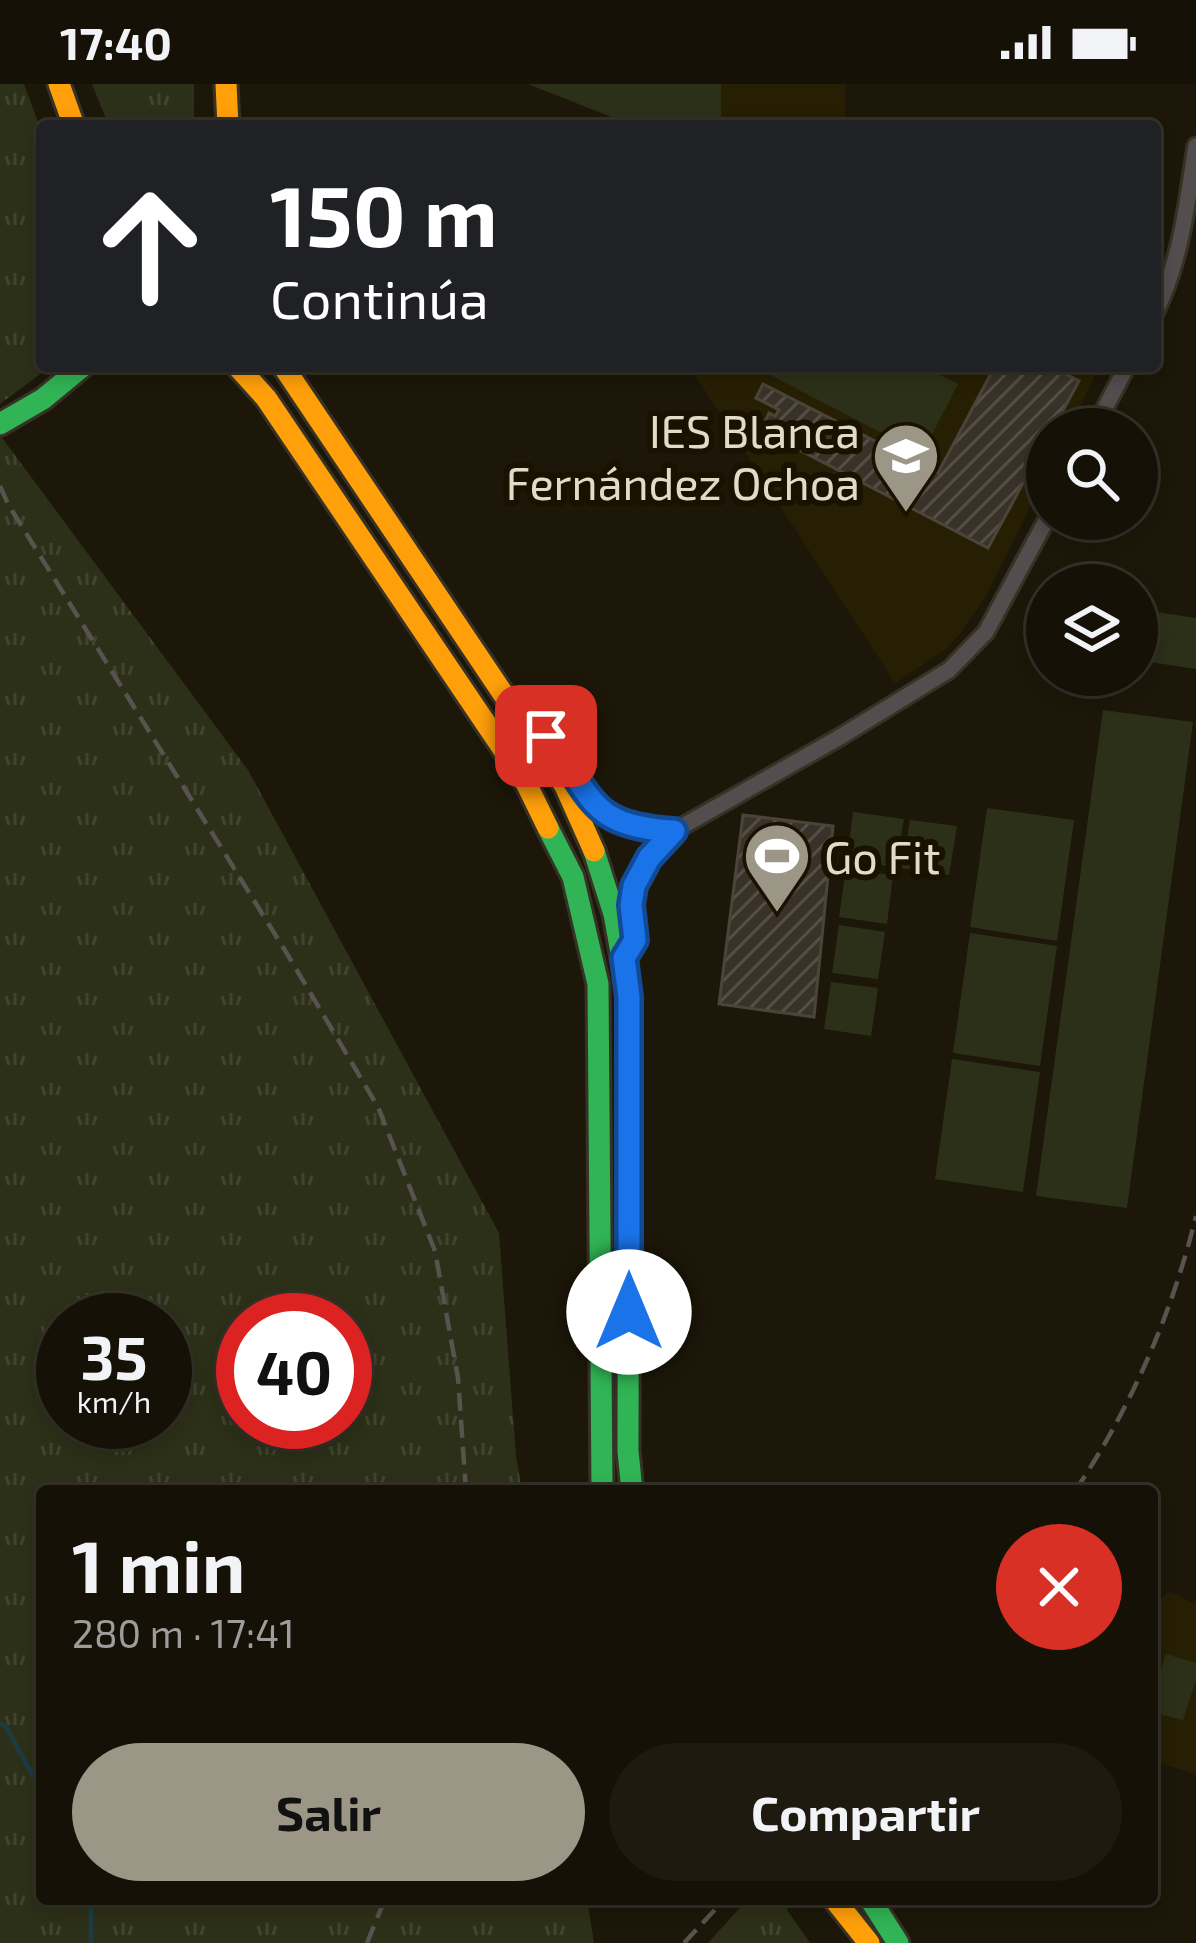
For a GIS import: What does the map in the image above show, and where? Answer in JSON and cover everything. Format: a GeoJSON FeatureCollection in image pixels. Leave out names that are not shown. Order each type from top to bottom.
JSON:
{"type":"FeatureCollection","features":[{"type":"Feature","properties":{"kind":"street"},"geometry":{"type":"LineString","coordinates":[[59,84],[72,120]]}},
{"type":"Feature","properties":{"kind":"street"},"geometry":{"type":"LineString","coordinates":[[226,84],[229,120]]}},
{"type":"Feature","properties":{"kind":"street"},"geometry":{"type":"LineString","coordinates":[[1161,300],[1180,246],[1196,146]]}},
{"type":"Feature","properties":{"kind":"street"},"geometry":{"type":"LineString","coordinates":[[0,424],[43,399],[76,372]]}},
{"type":"Feature","properties":{"kind":"street"},"geometry":{"type":"LineString","coordinates":[[243,372],[266,398],[526,783],[573,877],[598,984],[602,1485]]}},
{"type":"Feature","properties":{"kind":"street"},"geometry":{"type":"LineString","coordinates":[[287,372],[565,786],[608,887],[629,997],[631,1485]]}},
{"type":"Feature","properties":{"kind":"street"},"geometry":{"type":"LineString","coordinates":[[1105,408],[1124,372]]}},
{"type":"Feature","properties":{"kind":"street"},"geometry":{"type":"LineString","coordinates":[[624,958],[635,940],[631,905],[637,878],[674,831],[949,670],[986,632],[1036,540]]}},
{"type":"Feature","properties":{"kind":"street"},"geometry":{"type":"LineString","coordinates":[[521,722],[546,736],[597,808],[638,829],[674,831]]}},
{"type":"Feature","properties":{"kind":"street"},"geometry":{"type":"LineString","coordinates":[[839,1905],[869,1943]]}},
{"type":"Feature","properties":{"kind":"street"},"geometry":{"type":"LineString","coordinates":[[874,1905],[898,1943]]}},
{"type":"Feature","properties":{"kind":"shaded area"},"geometry":{"type":"Polygon","coordinates":[[[721,84],[845,84],[845,120],[721,120],[721,84]]]}},
{"type":"Feature","properties":{"kind":"shaded area","name":"IES Blanca Fernández Ochoa"},"geometry":{"type":"Polygon","coordinates":[[[693,372],[1097,372],[1079,408],[1026,408],[1026,515],[986,596],[945,650],[895,683],[693,372]]]}},
{"type":"Feature","properties":{"kind":"shaded area"},"geometry":{"type":"Polygon","coordinates":[[[1170,1592],[1196,1604],[1196,1774],[1158,1763],[1158,1599],[1170,1592]]]}},
{"type":"Feature","properties":{"kind":"green space"},"geometry":{"type":"Polygon","coordinates":[[[0,84],[24,84],[37,120],[36,372],[43,372],[0,404],[0,84]]]}},
{"type":"Feature","properties":{"kind":"green space"},"geometry":{"type":"Polygon","coordinates":[[[92,84],[194,84],[194,120],[107,120],[92,84]]]}},
{"type":"Feature","properties":{"kind":"green space"},"geometry":{"type":"Polygon","coordinates":[[[528,84],[721,84],[721,120],[619,120],[528,84]]]}},
{"type":"Feature","properties":{"kind":"green space"},"geometry":{"type":"Polygon","coordinates":[[[765,372],[935,372],[958,384],[922,454],[765,372]]]}},
{"type":"Feature","properties":{"kind":"green space"},"geometry":{"type":"Polygon","coordinates":[[[0,435],[248,770],[499,1233],[521,1485],[36,1485],[36,1905],[588,1905],[594,1943],[0,1943],[0,435]]]}},
{"type":"Feature","properties":{"kind":"green space"},"geometry":{"type":"Polygon","coordinates":[[[1158,612],[1196,618],[1196,669],[1158,663],[1158,612]]]}},
{"type":"Feature","properties":{"kind":"green space"},"geometry":{"type":"Polygon","coordinates":[[[1103,710],[1193,722],[1127,1208],[1036,1196],[1103,710]]]}},
{"type":"Feature","properties":{"kind":"green space"},"geometry":{"type":"Polygon","coordinates":[[[987,808],[1074,820],[1057,941],[970,927],[987,808]]]}},
{"type":"Feature","properties":{"kind":"green space"},"geometry":{"type":"Polygon","coordinates":[[[853,812],[904,819],[895,867],[847,860],[853,812]]]}},
{"type":"Feature","properties":{"kind":"green space"},"geometry":{"type":"Polygon","coordinates":[[[910,820],[957,826],[949,875],[902,868],[910,820]]]}},
{"type":"Feature","properties":{"kind":"green space"},"geometry":{"type":"Polygon","coordinates":[[[846,869],[893,875],[887,924],[839,917],[846,869]]]}},
{"type":"Feature","properties":{"kind":"green space"},"geometry":{"type":"Polygon","coordinates":[[[839,925],[885,932],[878,979],[832,973],[839,925]]]}},
{"type":"Feature","properties":{"kind":"green space"},"geometry":{"type":"Polygon","coordinates":[[[970,933],[1057,946],[1040,1066],[953,1053],[970,933]]]}},
{"type":"Feature","properties":{"kind":"green space"},"geometry":{"type":"Polygon","coordinates":[[[831,982],[878,988],[871,1036],[824,1029],[831,982]]]}},
{"type":"Feature","properties":{"kind":"green space"},"geometry":{"type":"Polygon","coordinates":[[[952,1059],[1040,1072],[1023,1192],[935,1179],[952,1059]]]}},
{"type":"Feature","properties":{"kind":"green space"},"geometry":{"type":"Polygon","coordinates":[[[1166,1654],[1196,1663],[1196,1680],[1183,1720],[1158,1714],[1158,1681],[1166,1654]]]}},
{"type":"Feature","properties":{"kind":"green space"},"geometry":{"type":"Polygon","coordinates":[[[743,1905],[787,1905],[810,1943],[708,1943],[743,1905]]]}},
{"type":"Feature","properties":{"kind":"building"},"geometry":{"type":"Polygon","coordinates":[[[992,372],[1062,372],[1079,381],[1064,408],[1026,408],[1026,478],[988,548],[761,430],[769,413],[775,416],[779,410],[756,398],[763,384],[938,473],[992,372]]]}},
{"type":"Feature","properties":{"kind":"building","name":"Go Fit"},"geometry":{"type":"Polygon","coordinates":[[[743,815],[833,826],[814,1017],[719,1004],[743,815]]]}},
{"type":"Feature","properties":{"kind":"waterway"},"geometry":{"type":"LineString","coordinates":[[0,1723],[36,1781]]}},
{"type":"Feature","properties":{"kind":"waterway"},"geometry":{"type":"LineString","coordinates":[[91,1905],[91,1943]]}},
{"type":"Feature","properties":{"kind":"railway"},"geometry":{"type":"LineString","coordinates":[[0,486],[378,1107],[435,1251],[458,1378],[466,1485]]}},
{"type":"Feature","properties":{"kind":"railway"},"geometry":{"type":"LineString","coordinates":[[1079,1485],[1147,1359],[1175,1289],[1196,1216]]}},
{"type":"Feature","properties":{"kind":"railway"},"geometry":{"type":"LineString","coordinates":[[367,1943],[383,1905]]}},
{"type":"Feature","properties":{"kind":"railway"},"geometry":{"type":"LineString","coordinates":[[684,1943],[719,1905]]}},
{"type":"Feature","properties":{"kind":"traffic: fast"},"geometry":{"type":"LineString","coordinates":[[0,424],[43,399],[76,372]]}},
{"type":"Feature","properties":{"kind":"traffic: fast"},"geometry":{"type":"LineString","coordinates":[[548,828],[573,877],[598,984],[602,1485]]}},
{"type":"Feature","properties":{"kind":"traffic: fast"},"geometry":{"type":"LineString","coordinates":[[594,851],[614,914],[629,997],[631,1485]]}},
{"type":"Feature","properties":{"kind":"traffic: fast"},"geometry":{"type":"LineString","coordinates":[[874,1905],[898,1943]]}},
{"type":"Feature","properties":{"kind":"traffic: slow"},"geometry":{"type":"LineString","coordinates":[[59,84],[72,120]]}},
{"type":"Feature","properties":{"kind":"traffic: slow"},"geometry":{"type":"LineString","coordinates":[[226,84],[228,120]]}},
{"type":"Feature","properties":{"kind":"traffic: slow"},"geometry":{"type":"LineString","coordinates":[[242,372],[266,398],[526,783],[548,828]]}},
{"type":"Feature","properties":{"kind":"traffic: slow"},"geometry":{"type":"LineString","coordinates":[[287,372],[565,786],[594,851]]}},
{"type":"Feature","properties":{"kind":"traffic: slow"},"geometry":{"type":"LineString","coordinates":[[839,1905],[869,1943]]}},
{"type":"Feature","properties":{"kind":"place","name":"IES Blanca Fernández Ochoa"},"geometry":{"type":"Point","coordinates":[906,515]}},
{"type":"Feature","properties":{"kind":"place","name":"Go Fit"},"geometry":{"type":"Point","coordinates":[777,915]}},
{"type":"Feature","properties":{"kind":"route"},"geometry":{"type":"LineString","coordinates":[[546,736],[597,808],[638,829],[674,831],[637,878],[631,905],[635,940],[624,958],[629,997],[629,1312]]}}]}
